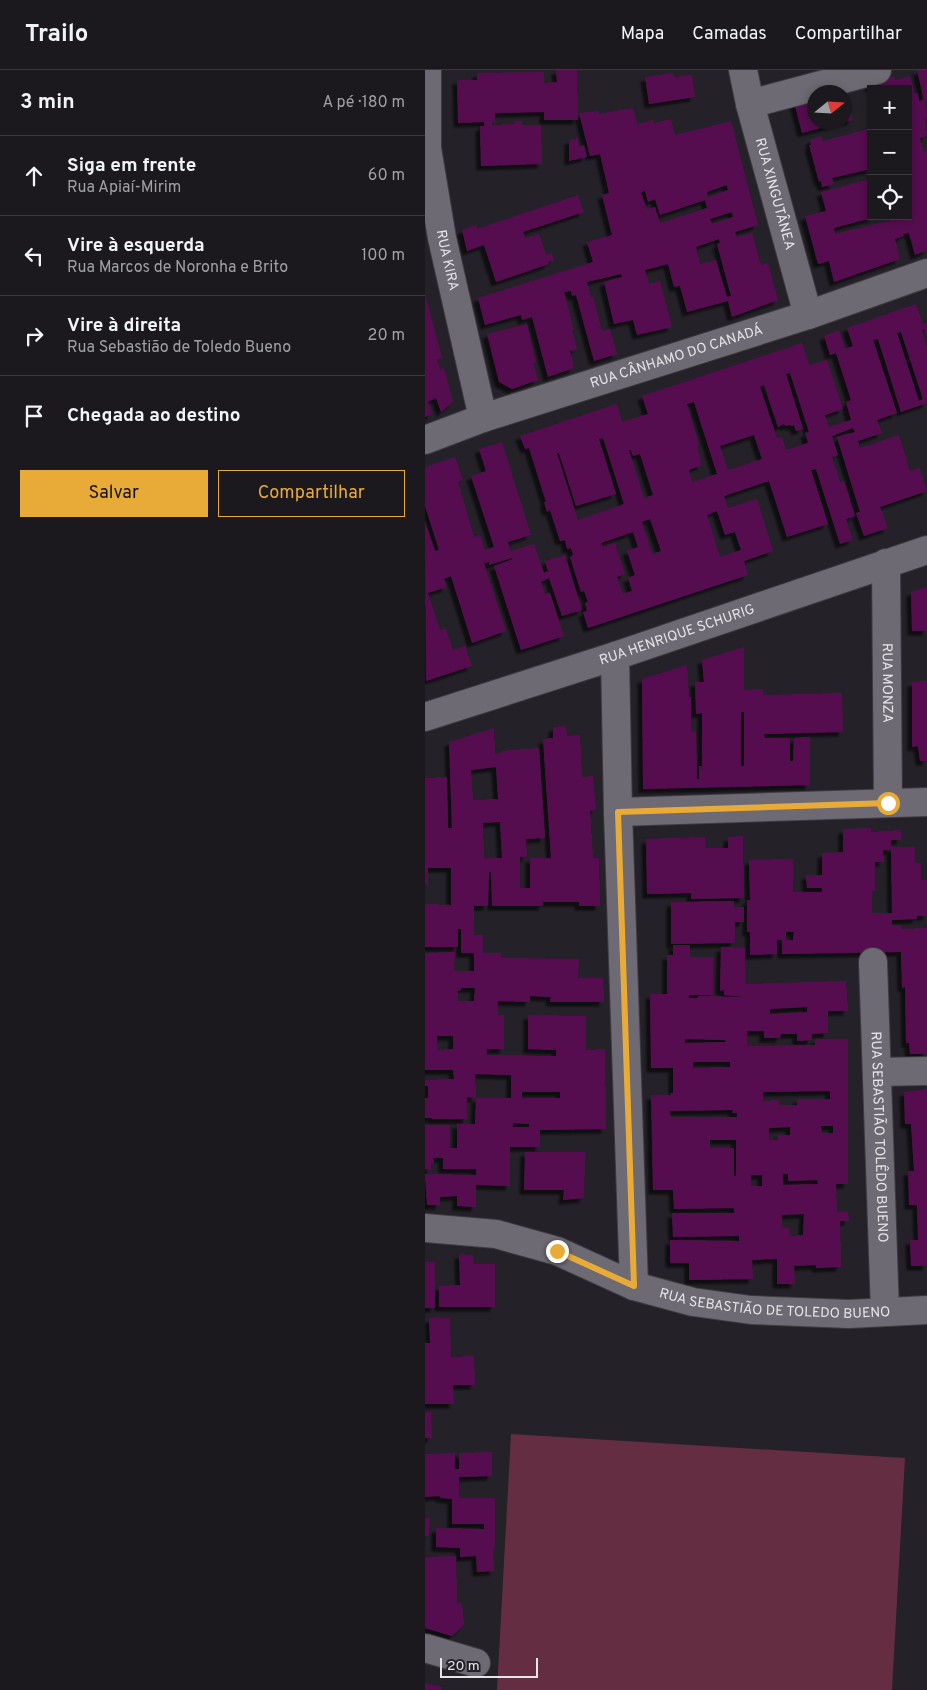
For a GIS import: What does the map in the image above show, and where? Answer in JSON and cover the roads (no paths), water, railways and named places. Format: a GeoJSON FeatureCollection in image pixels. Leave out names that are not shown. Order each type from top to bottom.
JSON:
{"type":"FeatureCollection","features":[{"type":"Feature","properties":{"kind":"street","name":"RUA KIRA"},"geometry":{"type":"LineString","coordinates":[[427,70],[426,147],[442,238],[483,418]]}},
{"type":"Feature","properties":{"kind":"street","name":"RUA XINGUTÂNEA"},"geometry":{"type":"LineString","coordinates":[[743,70],[750,104],[808,315]]}},
{"type":"Feature","properties":{"kind":"street"},"geometry":{"type":"LineString","coordinates":[[750,104],[877,70]]}},
{"type":"Feature","properties":{"kind":"street","name":"RUA CÂNHAMO DO CANADÁ"},"geometry":{"type":"LineString","coordinates":[[425,440],[483,418],[808,315],[927,273]]}},
{"type":"Feature","properties":{"kind":"street","name":"RUA HENRIQUE SCHURIG"},"geometry":{"type":"LineString","coordinates":[[425,717],[615,656],[927,550]]}},
{"type":"Feature","properties":{"kind":"street","name":"RUA MONZA"},"geometry":{"type":"LineString","coordinates":[[886,563],[888,803]]}},
{"type":"Feature","properties":{"kind":"street"},"geometry":{"type":"LineString","coordinates":[[615,656],[618,812],[634,1286]]}},
{"type":"Feature","properties":{"kind":"street"},"geometry":{"type":"LineString","coordinates":[[618,812],[927,802]]}},
{"type":"Feature","properties":{"kind":"street","name":"RUA SEBASTIÃO TOLÊDO BUENO"},"geometry":{"type":"LineString","coordinates":[[873,962],[885,1312]]}},
{"type":"Feature","properties":{"kind":"street"},"geometry":{"type":"LineString","coordinates":[[877,1072],[927,1071]]}},
{"type":"Feature","properties":{"kind":"street","name":"RUA SEBASTIÃO DE TOLEDO BUENO"},"geometry":{"type":"LineString","coordinates":[[425,1228],[496,1234],[557,1251],[634,1286],[693,1302],[751,1310],[849,1314],[927,1310]]}},
{"type":"Feature","properties":{"kind":"street"},"geometry":{"type":"LineString","coordinates":[[425,1648],[476,1663]]}}]}
